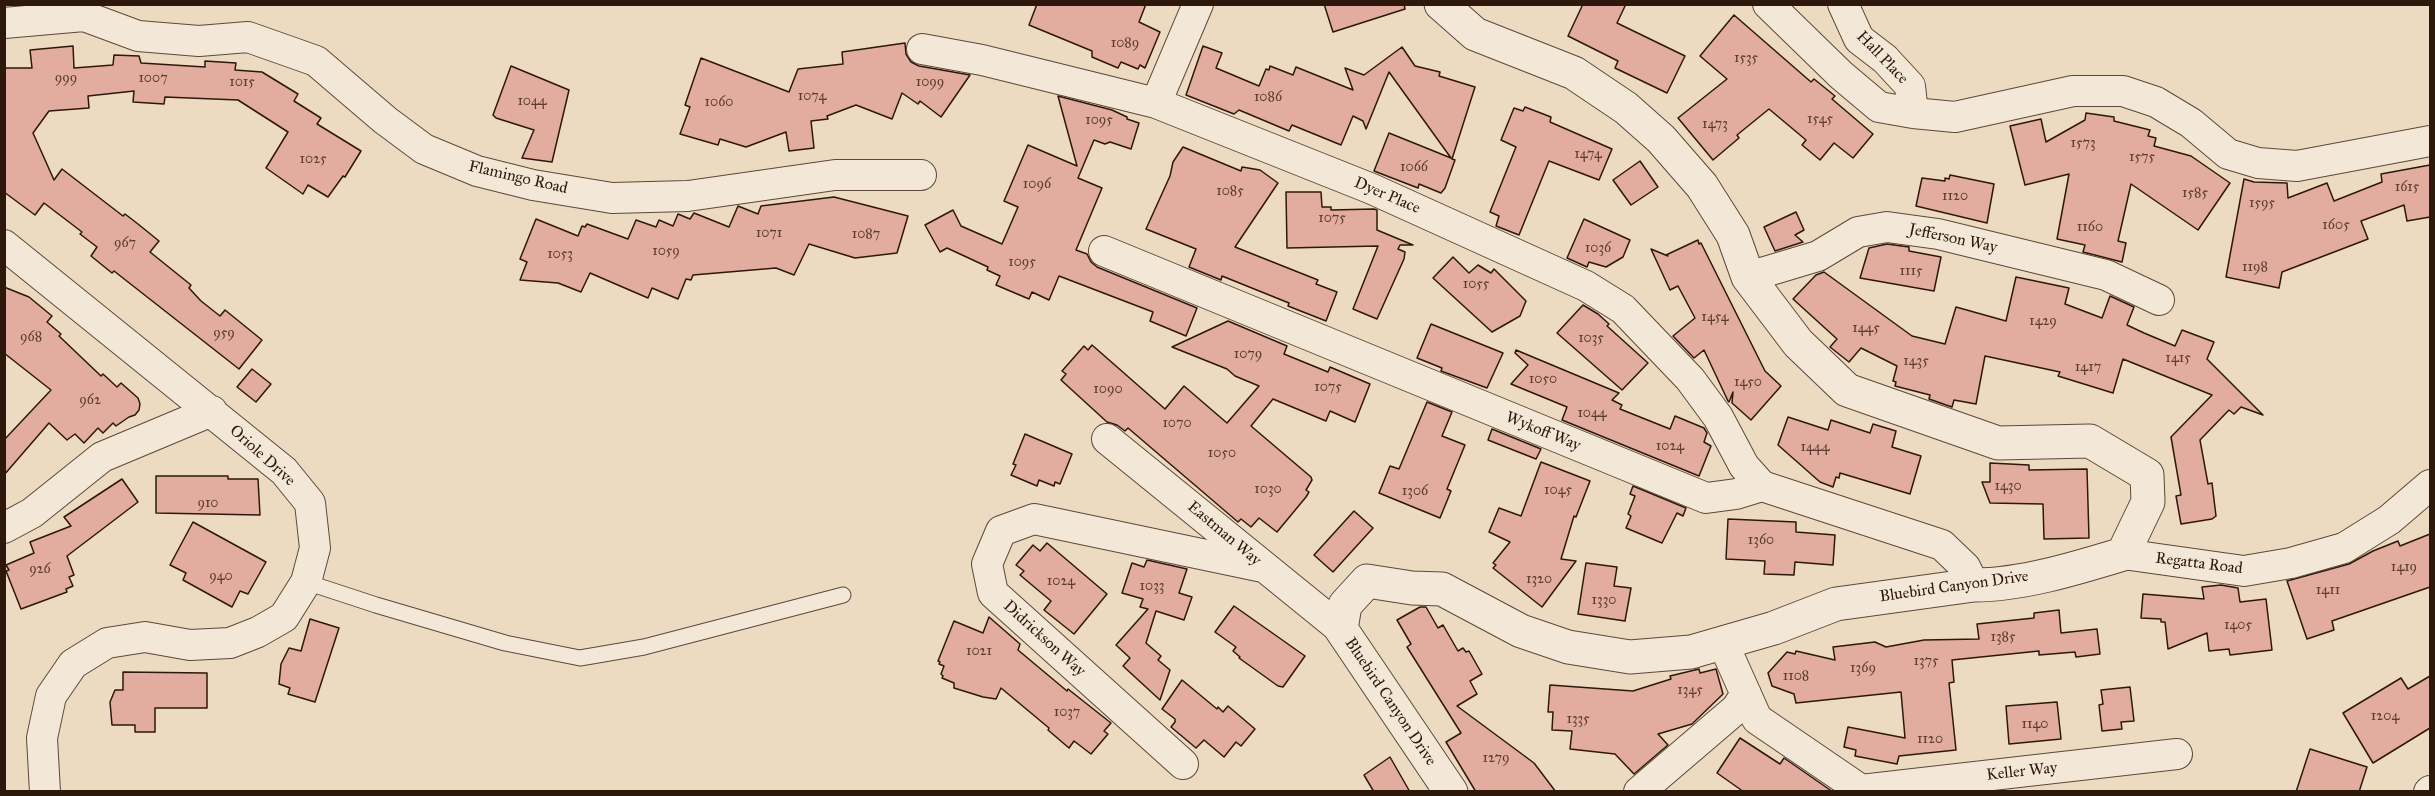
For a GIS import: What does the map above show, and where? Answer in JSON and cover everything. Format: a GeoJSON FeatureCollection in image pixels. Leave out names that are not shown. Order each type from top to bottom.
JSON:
{"type":"FeatureCollection","features":[{"type":"Feature","properties":{"kind":"street"},"geometry":{"type":"LineString","coordinates":[[1156,104],[1198,4]]}},
{"type":"Feature","properties":{"kind":"street"},"geometry":{"type":"LineString","coordinates":[[1441,4],[1476,34],[1574,74],[1635,116],[1661,139],[1702,186],[1733,234],[1748,277],[1798,343],[1847,390],[1998,443],[2090,441],[2147,475],[2148,502],[2123,554]]}},
{"type":"Feature","properties":{"kind":"street"},"geometry":{"type":"LineString","coordinates":[[1768,4],[1841,75],[1879,107],[1955,117],[2073,91],[2123,91],[2156,102],[2191,123],[2228,154],[2258,163],[2297,166],[2430,141]]}},
{"type":"Feature","properties":{"kind":"street","name":"Hall Place"},"geometry":{"type":"LineString","coordinates":[[1844,4],[1859,39],[1885,59],[1910,86],[1913,113]]}},
{"type":"Feature","properties":{"kind":"street"},"geometry":{"type":"LineString","coordinates":[[4,23],[89,10]]}},
{"type":"Feature","properties":{"kind":"street","name":"Flamingo Road"},"geometry":{"type":"LineString","coordinates":[[89,10],[138,36],[199,41],[248,37],[315,61],[385,120],[424,149],[477,171],[533,185],[612,198],[688,195],[835,175],[921,175]]}},
{"type":"Feature","properties":{"kind":"street","name":"Dyer Place"},"geometry":{"type":"LineString","coordinates":[[922,49],[982,60],[1156,104],[1383,194],[1576,281],[1623,309],[1690,379],[1718,417],[1744,466],[1762,486]]}},
{"type":"Feature","properties":{"kind":"street","name":"Jefferson Way"},"geometry":{"type":"LineString","coordinates":[[1748,277],[1818,256],[1858,232],[1887,227],[1938,234],[2106,275],[2159,300]]}},
{"type":"Feature","properties":{"kind":"street","name":"Oriole Drive"},"geometry":{"type":"LineString","coordinates":[[4,245],[284,471],[310,503],[315,548],[306,582],[284,617],[258,632],[230,644],[190,645],[145,637],[107,643],[73,664],[51,696],[42,738],[45,792]]}},
{"type":"Feature","properties":{"kind":"street","name":"Wykoff Way"},"geometry":{"type":"LineString","coordinates":[[1104,251],[1706,498],[1736,494],[1762,486]]}},
{"type":"Feature","properties":{"kind":"street"},"geometry":{"type":"LineString","coordinates":[[4,528],[32,513],[102,457],[212,411]]}},
{"type":"Feature","properties":{"kind":"street","name":"Eastman Way"},"geometry":{"type":"LineString","coordinates":[[1107,439],[1341,629]]}},
{"type":"Feature","properties":{"kind":"street","name":"Regatta Road"},"geometry":{"type":"LineString","coordinates":[[2123,554],[2244,571],[2291,564],[2344,548],[2389,520],[2430,485]]}},
{"type":"Feature","properties":{"kind":"street"},"geometry":{"type":"LineString","coordinates":[[1762,486],[1942,545],[1965,567],[1974,585]]}},
{"type":"Feature","properties":{"kind":"street","name":"Didrickson Way"},"geometry":{"type":"LineString","coordinates":[[1183,764],[993,593],[987,564],[1001,531],[1034,519],[1263,567]]}},
{"type":"Feature","properties":{"kind":"street","name":"Bluebird Canyon Drive"},"geometry":{"type":"LineString","coordinates":[[1451,792],[1341,629],[1345,605],[1367,581],[1412,588],[1442,589],[1521,631],[1568,647],[1630,657],[1691,652],[1774,628],[1836,604],[2005,582],[2085,565],[2123,554]]}},
{"type":"Feature","properties":{"kind":"street","name":"Keller Way"},"geometry":{"type":"LineString","coordinates":[[1723,643],[1757,719],[1861,791],[2177,754]]}},
{"type":"Feature","properties":{"kind":"street"},"geometry":{"type":"LineString","coordinates":[[1639,792],[1736,709],[1746,694]]}},
{"type":"Feature","properties":{"kind":"lane"},"geometry":{"type":"LineString","coordinates":[[306,582],[505,643],[580,658],[644,647],[843,595]]}},
{"type":"Feature","properties":{"kind":"building"},"geometry":{"type":"Polygon","coordinates":[[[1037,4],[1146,4],[1139,22],[1160,32],[1145,68],[1140,65],[1138,69],[1121,62],[1118,68],[1092,57],[1092,51],[1029,25],[1037,4]]]}},
{"type":"Feature","properties":{"kind":"building"},"geometry":{"type":"Polygon","coordinates":[[[1324,4],[1404,4],[1405,9],[1333,32],[1324,4]]]}},
{"type":"Feature","properties":{"kind":"building"},"geometry":{"type":"Polygon","coordinates":[[[1583,4],[1626,4],[1617,23],[1685,56],[1667,93],[1615,68],[1618,61],[1568,36],[1583,4]]]}},
{"type":"Feature","properties":{"kind":"building"},"geometry":{"type":"Polygon","coordinates":[[[1734,15],[1811,82],[1814,79],[1835,96],[1832,99],[1873,134],[1853,158],[1834,143],[1820,160],[1802,145],[1806,140],[1769,109],[1737,135],[1739,138],[1713,160],[1678,118],[1727,79],[1700,56],[1734,15]]]}},
{"type":"Feature","properties":{"kind":"building"},"geometry":{"type":"Polygon","coordinates":[[[905,43],[906,54],[911,62],[919,66],[970,75],[941,117],[920,101],[918,104],[902,93],[892,119],[856,105],[827,116],[828,119],[811,121],[814,148],[789,151],[786,132],[746,147],[720,139],[718,145],[680,134],[690,107],[685,105],[701,58],[789,92],[798,69],[843,64],[842,52],[905,43]]]}},
{"type":"Feature","properties":{"kind":"building"},"geometry":{"type":"Polygon","coordinates":[[[73,46],[74,68],[113,65],[114,55],[139,56],[141,63],[205,67],[205,61],[236,63],[235,70],[262,72],[298,94],[294,101],[321,118],[317,124],[361,151],[345,177],[343,176],[328,197],[308,185],[303,194],[266,168],[288,132],[238,100],[165,97],[164,104],[133,102],[134,91],[88,96],[89,108],[49,111],[33,133],[54,180],[62,169],[123,216],[125,214],[159,241],[150,252],[191,285],[189,288],[201,301],[220,316],[225,310],[262,340],[239,369],[114,271],[112,273],[91,256],[97,247],[80,234],[82,232],[44,203],[35,215],[4,192],[4,68],[32,68],[30,50],[73,46]]]}},
{"type":"Feature","properties":{"kind":"building"},"geometry":{"type":"Polygon","coordinates":[[[1203,46],[1222,53],[1216,68],[1259,86],[1266,69],[1269,70],[1270,66],[1293,75],[1296,67],[1353,90],[1345,68],[1364,75],[1402,47],[1415,66],[1440,72],[1439,76],[1475,87],[1445,188],[1441,193],[1419,184],[1418,188],[1374,171],[1389,133],[1451,158],[1389,72],[1366,129],[1363,121],[1353,116],[1341,145],[1292,125],[1289,131],[1239,110],[1234,114],[1186,95],[1203,46]]]}},
{"type":"Feature","properties":{"kind":"building"},"geometry":{"type":"Polygon","coordinates":[[[511,66],[569,90],[552,162],[522,158],[534,130],[493,115],[511,66]]]}},
{"type":"Feature","properties":{"kind":"building"},"geometry":{"type":"Polygon","coordinates":[[[1058,96],[1112,110],[1139,123],[1131,149],[1110,142],[1105,144],[1094,140],[1078,178],[1102,188],[1076,250],[1087,254],[1097,267],[1197,308],[1186,336],[1150,321],[1153,312],[1059,276],[1049,300],[1032,292],[1029,299],[996,285],[1000,276],[987,270],[988,267],[947,248],[940,252],[925,225],[953,210],[961,226],[1002,244],[1018,207],[1004,201],[1028,145],[1077,166],[1058,96]]]}},
{"type":"Feature","properties":{"kind":"building"},"geometry":{"type":"Polygon","coordinates":[[[1525,107],[1551,117],[1550,122],[1612,149],[1599,180],[1549,161],[1519,235],[1496,226],[1499,216],[1490,212],[1516,147],[1501,140],[1514,108],[1523,111],[1525,107]]]}},
{"type":"Feature","properties":{"kind":"building"},"geometry":{"type":"Polygon","coordinates":[[[2086,113],[2114,117],[2114,121],[2150,130],[2148,136],[2156,138],[2154,146],[2191,156],[2230,183],[2198,230],[2131,184],[2118,241],[2126,243],[2122,262],[2083,252],[2085,245],[2057,239],[2069,174],[2025,185],[2010,126],[2041,119],[2046,142],[2085,120],[2086,113]]]}},
{"type":"Feature","properties":{"kind":"building"},"geometry":{"type":"Polygon","coordinates":[[[1183,147],[1241,171],[1242,167],[1260,170],[1278,183],[1235,247],[1318,280],[1316,284],[1337,292],[1326,321],[1288,306],[1289,303],[1222,276],[1221,280],[1189,267],[1196,249],[1146,229],[1170,176],[1173,162],[1183,147]]]}},
{"type":"Feature","properties":{"kind":"building"},"geometry":{"type":"Polygon","coordinates":[[[1640,161],[1658,187],[1631,205],[1613,180],[1640,161]]]}},
{"type":"Feature","properties":{"kind":"building"},"geometry":{"type":"Polygon","coordinates":[[[2430,165],[2430,217],[2407,221],[2404,205],[2361,221],[2368,239],[2282,272],[2279,288],[2226,277],[2244,179],[2254,182],[2287,183],[2288,198],[2327,183],[2334,201],[2382,182],[2381,174],[2430,165]]]}},
{"type":"Feature","properties":{"kind":"building"},"geometry":{"type":"Polygon","coordinates":[[[1950,175],[1994,184],[1987,223],[1916,206],[1922,178],[1945,181],[1945,178],[1949,179],[1950,175]]]}},
{"type":"Feature","properties":{"kind":"building"},"geometry":{"type":"Polygon","coordinates":[[[1286,192],[1321,192],[1322,207],[1331,207],[1331,210],[1377,210],[1377,230],[1413,245],[1400,245],[1398,249],[1405,252],[1404,259],[1377,319],[1353,309],[1378,246],[1287,248],[1286,192]]]}},
{"type":"Feature","properties":{"kind":"building"},"geometry":{"type":"Polygon","coordinates":[[[834,197],[908,216],[897,253],[855,258],[809,244],[794,275],[776,268],[693,275],[691,280],[686,279],[678,299],[652,288],[648,298],[590,273],[581,292],[558,283],[520,280],[527,262],[520,259],[536,219],[578,236],[582,226],[585,227],[587,224],[628,239],[636,220],[656,227],[659,220],[673,226],[678,214],[690,219],[694,213],[729,227],[738,206],[758,214],[761,206],[834,197]]]}},
{"type":"Feature","properties":{"kind":"building"},"geometry":{"type":"Polygon","coordinates":[[[1796,212],[1804,230],[1795,235],[1803,242],[1775,251],[1764,227],[1796,212]]]}},
{"type":"Feature","properties":{"kind":"building"},"geometry":{"type":"Polygon","coordinates":[[[1584,219],[1630,240],[1623,257],[1606,267],[1589,262],[1587,267],[1567,258],[1584,219]]]}},
{"type":"Feature","properties":{"kind":"building"},"geometry":{"type":"Polygon","coordinates":[[[1698,240],[1765,371],[1781,386],[1751,420],[1732,403],[1733,392],[1728,401],[1704,350],[1694,358],[1673,336],[1695,318],[1678,286],[1670,290],[1651,249],[1668,256],[1666,255],[1698,240]]]}},
{"type":"Feature","properties":{"kind":"building"},"geometry":{"type":"Polygon","coordinates":[[[1887,244],[1909,247],[1909,251],[1941,257],[1934,291],[1860,278],[1869,248],[1887,244]]]}},
{"type":"Feature","properties":{"kind":"building"},"geometry":{"type":"Polygon","coordinates":[[[1453,257],[1469,273],[1478,265],[1491,273],[1494,269],[1526,301],[1520,316],[1492,332],[1433,278],[1453,257]]]}},
{"type":"Feature","properties":{"kind":"building"},"geometry":{"type":"Polygon","coordinates":[[[1824,272],[1912,336],[1945,344],[1956,307],[2006,321],[2016,277],[2069,288],[2065,304],[2102,318],[2110,296],[2134,307],[2127,325],[2175,346],[2182,330],[2214,342],[2207,359],[2263,415],[2241,407],[2234,414],[2229,410],[2200,440],[2208,484],[2212,483],[2216,516],[2212,519],[2181,524],[2176,496],[2181,495],[2171,437],[2212,395],[2123,359],[2113,393],[2058,376],[2060,372],[1985,356],[1976,404],[1954,400],[1952,407],[1929,399],[1930,395],[1895,386],[1896,382],[1893,381],[1897,366],[1861,348],[1849,362],[1830,347],[1837,339],[1793,299],[1816,275],[1824,272]]]}},
{"type":"Feature","properties":{"kind":"building"},"geometry":{"type":"Polygon","coordinates":[[[4,287],[29,297],[52,316],[47,322],[61,334],[59,336],[101,376],[103,374],[117,387],[121,383],[138,398],[140,404],[135,415],[116,426],[113,423],[103,433],[98,428],[84,443],[75,434],[67,440],[49,423],[4,475],[4,440],[51,390],[4,353],[4,287]]]}},
{"type":"Feature","properties":{"kind":"building"},"geometry":{"type":"Polygon","coordinates":[[[1583,305],[1598,314],[1609,324],[1607,326],[1648,363],[1622,390],[1557,333],[1583,305]]]}},
{"type":"Feature","properties":{"kind":"building"},"geometry":{"type":"Polygon","coordinates":[[[1228,321],[1287,346],[1284,354],[1328,372],[1330,367],[1370,384],[1355,422],[1330,411],[1326,421],[1273,399],[1251,426],[1312,480],[1306,490],[1309,492],[1306,497],[1277,532],[1259,518],[1251,527],[1241,519],[1238,522],[1128,428],[1125,431],[1107,422],[1061,380],[1066,374],[1062,371],[1084,346],[1088,350],[1092,345],[1165,409],[1184,386],[1227,423],[1259,386],[1235,376],[1227,369],[1172,347],[1228,321]]]}},
{"type":"Feature","properties":{"kind":"building"},"geometry":{"type":"Polygon","coordinates":[[[1431,324],[1503,353],[1487,388],[1441,371],[1442,368],[1417,358],[1431,324]]]}},
{"type":"Feature","properties":{"kind":"building"},"geometry":{"type":"Polygon","coordinates":[[[1516,350],[1619,393],[1612,400],[1622,405],[1620,409],[1670,429],[1675,416],[1704,428],[1707,433],[1704,442],[1711,446],[1699,476],[1562,420],[1567,407],[1511,384],[1528,365],[1515,353],[1516,350]]]}},
{"type":"Feature","properties":{"kind":"building"},"geometry":{"type":"Polygon","coordinates":[[[252,369],[271,384],[256,402],[237,387],[252,369]]]}},
{"type":"Feature","properties":{"kind":"building"},"geometry":{"type":"Polygon","coordinates":[[[1427,402],[1452,412],[1442,436],[1465,445],[1447,489],[1451,491],[1440,518],[1379,493],[1390,466],[1399,469],[1427,402]]]}},
{"type":"Feature","properties":{"kind":"building"},"geometry":{"type":"Polygon","coordinates":[[[1788,417],[1828,430],[1831,420],[1870,433],[1873,424],[1896,431],[1892,447],[1921,456],[1910,494],[1840,473],[1833,487],[1820,482],[1778,445],[1788,417]]]}},
{"type":"Feature","properties":{"kind":"building"},"geometry":{"type":"Polygon","coordinates":[[[1492,429],[1541,449],[1536,459],[1488,440],[1492,429]]]}},
{"type":"Feature","properties":{"kind":"building"},"geometry":{"type":"Polygon","coordinates":[[[1025,434],[1072,454],[1060,484],[1055,482],[1054,486],[1039,480],[1037,486],[1011,475],[1025,434]]]}},
{"type":"Feature","properties":{"kind":"building"},"geometry":{"type":"Polygon","coordinates":[[[1541,462],[1590,481],[1576,517],[1574,516],[1561,559],[1576,561],[1542,607],[1493,568],[1496,565],[1493,563],[1510,542],[1489,532],[1499,508],[1521,516],[1541,462]]]}},
{"type":"Feature","properties":{"kind":"building"},"geometry":{"type":"Polygon","coordinates":[[[1990,463],[2029,465],[2029,470],[2087,469],[2089,538],[2044,539],[2043,504],[1990,503],[1982,482],[1990,482],[1990,463]]]}},
{"type":"Feature","properties":{"kind":"building"},"geometry":{"type":"Polygon","coordinates":[[[156,476],[228,476],[228,479],[258,479],[260,515],[156,513],[156,476]]]}},
{"type":"Feature","properties":{"kind":"building"},"geometry":{"type":"Polygon","coordinates":[[[122,479],[138,502],[67,556],[74,575],[69,577],[73,586],[66,589],[67,592],[21,609],[6,571],[9,570],[6,565],[34,553],[30,542],[71,526],[64,517],[122,479]]]}},
{"type":"Feature","properties":{"kind":"building"},"geometry":{"type":"Polygon","coordinates":[[[1633,486],[1686,508],[1683,516],[1677,513],[1662,543],[1626,528],[1631,516],[1628,514],[1635,496],[1630,494],[1633,486]]]}},
{"type":"Feature","properties":{"kind":"building"},"geometry":{"type":"Polygon","coordinates":[[[1354,511],[1373,528],[1333,572],[1314,555],[1354,511]]]}},
{"type":"Feature","properties":{"kind":"building"},"geometry":{"type":"Polygon","coordinates":[[[1728,519],[1796,522],[1796,532],[1835,535],[1833,565],[1795,562],[1794,575],[1764,574],[1765,561],[1726,559],[1728,519]]]}},
{"type":"Feature","properties":{"kind":"building"},"geometry":{"type":"Polygon","coordinates":[[[193,522],[266,562],[248,594],[240,591],[232,607],[183,580],[186,573],[170,565],[193,522]]]}},
{"type":"Feature","properties":{"kind":"building"},"geometry":{"type":"Polygon","coordinates":[[[2430,534],[2430,587],[2332,621],[2334,630],[2307,639],[2287,581],[2349,564],[2398,541],[2400,546],[2430,534]]]}},
{"type":"Feature","properties":{"kind":"building"},"geometry":{"type":"Polygon","coordinates":[[[1047,543],[1107,594],[1074,634],[1044,610],[1051,601],[1020,575],[1024,571],[1016,565],[1033,545],[1040,551],[1047,543]]]}},
{"type":"Feature","properties":{"kind":"building"},"geometry":{"type":"Polygon","coordinates":[[[1147,560],[1187,569],[1179,593],[1192,597],[1184,620],[1156,611],[1146,643],[1161,656],[1158,660],[1170,670],[1160,700],[1123,666],[1130,658],[1116,645],[1148,609],[1140,607],[1143,599],[1122,593],[1132,563],[1144,567],[1147,560]]]}},
{"type":"Feature","properties":{"kind":"building"},"geometry":{"type":"Polygon","coordinates":[[[1586,563],[1617,567],[1614,586],[1631,588],[1625,621],[1578,614],[1586,563]]]}},
{"type":"Feature","properties":{"kind":"building"},"geometry":{"type":"Polygon","coordinates":[[[2221,585],[2238,588],[2240,602],[2266,599],[2272,650],[2230,655],[2229,649],[2209,651],[2207,633],[2168,649],[2165,622],[2161,622],[2161,619],[2141,618],[2143,594],[2204,599],[2202,587],[2221,585]]]}},
{"type":"Feature","properties":{"kind":"building"},"geometry":{"type":"Polygon","coordinates":[[[1234,606],[1305,656],[1283,687],[1278,686],[1239,658],[1233,651],[1236,647],[1215,632],[1234,606]]]}},
{"type":"Feature","properties":{"kind":"building"},"geometry":{"type":"Polygon","coordinates":[[[1420,607],[1426,607],[1438,628],[1443,625],[1458,651],[1463,648],[1466,652],[1469,651],[1482,674],[1470,681],[1477,694],[1457,706],[1534,763],[1556,792],[1476,792],[1446,742],[1461,733],[1407,647],[1411,644],[1397,620],[1420,607]]]}},
{"type":"Feature","properties":{"kind":"building"},"geometry":{"type":"Polygon","coordinates":[[[2059,610],[2061,633],[2097,629],[2100,654],[2076,657],[2075,652],[2039,655],[2039,651],[1952,660],[1954,682],[1949,683],[1956,750],[1899,756],[1897,764],[1855,756],[1856,750],[1844,747],[1848,727],[1905,738],[1901,692],[1796,703],[1794,694],[1772,686],[1768,673],[1787,652],[1795,654],[1796,651],[1835,660],[1833,647],[1875,642],[1886,647],[1924,640],[1979,639],[1977,624],[2034,618],[2034,613],[2059,610]]]}},
{"type":"Feature","properties":{"kind":"building"},"geometry":{"type":"Polygon","coordinates":[[[989,617],[1020,644],[1018,650],[1067,691],[1068,689],[1111,723],[1104,731],[1108,734],[1091,754],[1074,741],[1069,748],[1001,688],[996,699],[983,697],[954,688],[954,683],[942,678],[944,666],[938,661],[954,621],[983,633],[989,617]]]}},
{"type":"Feature","properties":{"kind":"building"},"geometry":{"type":"Polygon","coordinates":[[[310,619],[339,628],[315,702],[288,694],[290,688],[279,684],[281,664],[289,648],[301,651],[310,619]]]}},
{"type":"Feature","properties":{"kind":"building"},"geometry":{"type":"Polygon","coordinates":[[[1699,669],[1700,673],[1716,669],[1723,694],[1692,724],[1658,734],[1668,745],[1634,774],[1615,754],[1570,749],[1572,731],[1552,730],[1553,712],[1548,712],[1550,685],[1633,691],[1671,679],[1670,676],[1699,669]]]}},
{"type":"Feature","properties":{"kind":"building"},"geometry":{"type":"Polygon","coordinates":[[[123,672],[207,673],[207,708],[155,708],[155,732],[135,732],[135,725],[112,725],[110,702],[115,690],[123,690],[123,672]]]}},
{"type":"Feature","properties":{"kind":"building"},"geometry":{"type":"Polygon","coordinates":[[[2430,676],[2430,728],[2373,763],[2343,713],[2401,678],[2408,689],[2430,676]]]}},
{"type":"Feature","properties":{"kind":"building"},"geometry":{"type":"Polygon","coordinates":[[[1182,680],[1217,709],[1218,707],[1223,712],[1228,706],[1255,729],[1241,746],[1236,742],[1224,757],[1204,740],[1196,748],[1171,727],[1175,719],[1162,709],[1182,680]]]}},
{"type":"Feature","properties":{"kind":"building"},"geometry":{"type":"Polygon","coordinates":[[[2130,687],[2134,721],[2121,722],[2122,729],[2102,731],[2099,705],[2103,704],[2101,690],[2130,687]]]}},
{"type":"Feature","properties":{"kind":"building"},"geometry":{"type":"Polygon","coordinates":[[[2057,702],[2061,739],[2009,744],[2006,706],[2057,702]]]}},
{"type":"Feature","properties":{"kind":"building"},"geometry":{"type":"Polygon","coordinates":[[[1740,738],[1780,764],[1784,758],[1833,792],[1744,792],[1717,773],[1740,738]]]}},
{"type":"Feature","properties":{"kind":"building"},"geometry":{"type":"Polygon","coordinates":[[[2310,749],[2367,767],[2359,792],[2296,792],[2310,749]]]}},
{"type":"Feature","properties":{"kind":"building"},"geometry":{"type":"Polygon","coordinates":[[[1390,757],[1410,792],[1374,792],[1364,775],[1390,757]]]}}]}
